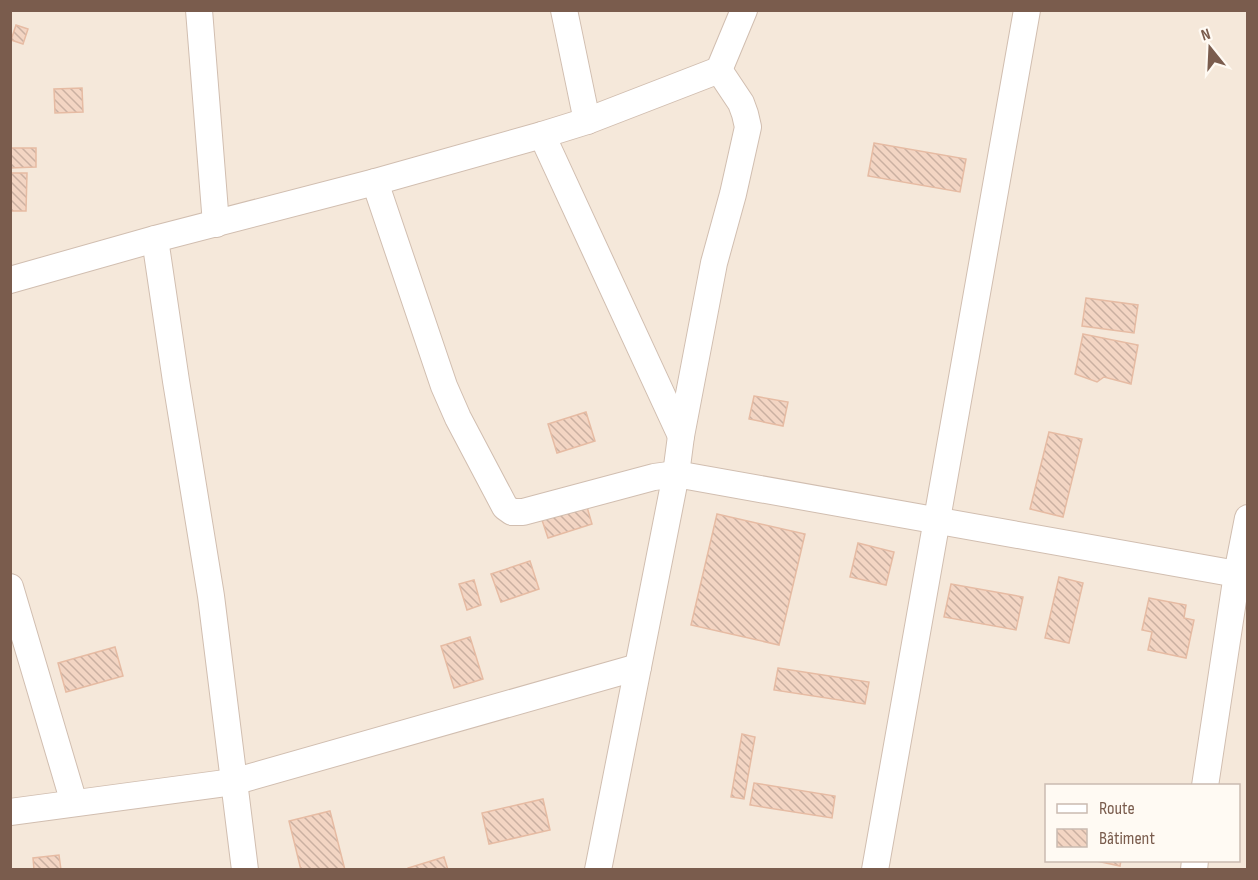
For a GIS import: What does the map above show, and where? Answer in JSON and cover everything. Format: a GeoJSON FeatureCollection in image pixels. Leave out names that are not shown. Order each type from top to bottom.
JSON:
{"type":"FeatureCollection","features":[{"type":"Feature","properties":{"kind":"street"},"geometry":{"type":"LineString","coordinates":[[199,10],[216,224]]}},
{"type":"Feature","properties":{"kind":"street"},"geometry":{"type":"LineString","coordinates":[[564,10],[587,121]]}},
{"type":"Feature","properties":{"kind":"street"},"geometry":{"type":"LineString","coordinates":[[10,280],[155,239],[375,182],[587,121],[719,70],[744,10]]}},
{"type":"Feature","properties":{"kind":"street"},"geometry":{"type":"LineString","coordinates":[[875,870],[1027,10]]}},
{"type":"Feature","properties":{"kind":"street"},"geometry":{"type":"LineString","coordinates":[[598,870],[676,474],[681,436],[714,263],[748,127],[741,103],[719,70]]}},
{"type":"Feature","properties":{"kind":"street"},"geometry":{"type":"LineString","coordinates":[[542,135],[681,436]]}},
{"type":"Feature","properties":{"kind":"street"},"geometry":{"type":"LineString","coordinates":[[375,182],[444,386],[458,418],[505,507],[512,512],[523,512],[654,477],[676,474],[1242,575]]}},
{"type":"Feature","properties":{"kind":"street"},"geometry":{"type":"LineString","coordinates":[[155,239],[211,596],[245,870]]}},
{"type":"Feature","properties":{"kind":"street"},"geometry":{"type":"LineString","coordinates":[[1205,784],[1242,575],[1248,518]]}},
{"type":"Feature","properties":{"kind":"street"},"geometry":{"type":"LineString","coordinates":[[10,587],[74,803]]}},
{"type":"Feature","properties":{"kind":"street"},"geometry":{"type":"LineString","coordinates":[[10,812],[233,782],[638,667]]}},
{"type":"Feature","properties":{"kind":"shaded area"},"geometry":{"type":"Polygon","coordinates":[[[10,11],[1247,11],[1247,869],[11,869],[10,11]]]}},
{"type":"Feature","properties":{"kind":"building"},"geometry":{"type":"Polygon","coordinates":[[[16,25],[28,29],[23,44],[11,40],[16,25]]]}},
{"type":"Feature","properties":{"kind":"building"},"geometry":{"type":"Polygon","coordinates":[[[82,88],[83,112],[55,113],[54,89],[82,88]]]}},
{"type":"Feature","properties":{"kind":"building"},"geometry":{"type":"Polygon","coordinates":[[[874,143],[966,159],[960,192],[868,176],[874,143]]]}},
{"type":"Feature","properties":{"kind":"building"},"geometry":{"type":"Polygon","coordinates":[[[10,148],[36,148],[36,167],[10,168],[10,148]]]}},
{"type":"Feature","properties":{"kind":"building"},"geometry":{"type":"Polygon","coordinates":[[[10,173],[27,173],[26,211],[10,211],[10,173]]]}},
{"type":"Feature","properties":{"kind":"building"},"geometry":{"type":"Polygon","coordinates":[[[1086,298],[1138,305],[1134,333],[1082,326],[1086,298]]]}},
{"type":"Feature","properties":{"kind":"building"},"geometry":{"type":"Polygon","coordinates":[[[1083,334],[1138,345],[1131,384],[1104,377],[1097,382],[1075,374],[1083,334]]]}},
{"type":"Feature","properties":{"kind":"building"},"geometry":{"type":"Polygon","coordinates":[[[754,396],[788,402],[783,426],[749,419],[754,396]]]}},
{"type":"Feature","properties":{"kind":"building"},"geometry":{"type":"Polygon","coordinates":[[[586,412],[595,441],[557,453],[548,424],[586,412]]]}},
{"type":"Feature","properties":{"kind":"building"},"geometry":{"type":"Polygon","coordinates":[[[1049,432],[1082,439],[1063,517],[1030,509],[1049,432]]]}},
{"type":"Feature","properties":{"kind":"building"},"geometry":{"type":"Polygon","coordinates":[[[585,500],[592,524],[548,538],[540,514],[585,500]]]}},
{"type":"Feature","properties":{"kind":"building"},"geometry":{"type":"Polygon","coordinates":[[[717,514],[805,534],[779,645],[691,625],[717,514]]]}},
{"type":"Feature","properties":{"kind":"building"},"geometry":{"type":"Polygon","coordinates":[[[858,543],[894,552],[886,585],[850,577],[858,543]]]}},
{"type":"Feature","properties":{"kind":"building"},"geometry":{"type":"Polygon","coordinates":[[[530,561],[539,589],[501,602],[491,574],[530,561]]]}},
{"type":"Feature","properties":{"kind":"building"},"geometry":{"type":"Polygon","coordinates":[[[1059,577],[1083,583],[1069,643],[1045,638],[1059,577]]]}},
{"type":"Feature","properties":{"kind":"building"},"geometry":{"type":"Polygon","coordinates":[[[474,580],[481,605],[467,610],[459,584],[474,580]]]}},
{"type":"Feature","properties":{"kind":"building"},"geometry":{"type":"Polygon","coordinates":[[[951,584],[1023,597],[1016,630],[944,617],[951,584]]]}},
{"type":"Feature","properties":{"kind":"building"},"geometry":{"type":"Polygon","coordinates":[[[1149,598],[1186,605],[1184,618],[1194,620],[1186,658],[1148,650],[1152,632],[1142,630],[1149,598]]]}},
{"type":"Feature","properties":{"kind":"building"},"geometry":{"type":"Polygon","coordinates":[[[470,637],[483,679],[454,688],[441,646],[470,637]]]}},
{"type":"Feature","properties":{"kind":"building"},"geometry":{"type":"Polygon","coordinates":[[[115,647],[123,676],[66,692],[58,663],[115,647]]]}},
{"type":"Feature","properties":{"kind":"building"},"geometry":{"type":"Polygon","coordinates":[[[778,668],[869,682],[865,704],[774,690],[778,668]]]}},
{"type":"Feature","properties":{"kind":"building"},"geometry":{"type":"Polygon","coordinates":[[[742,734],[755,737],[744,799],[731,797],[742,734]]]}},
{"type":"Feature","properties":{"kind":"building"},"geometry":{"type":"Polygon","coordinates":[[[754,783],[835,796],[832,818],[750,805],[754,783]]]}},
{"type":"Feature","properties":{"kind":"building"},"geometry":{"type":"Polygon","coordinates":[[[543,799],[550,830],[489,844],[482,813],[543,799]]]}},
{"type":"Feature","properties":{"kind":"building"},"geometry":{"type":"Polygon","coordinates":[[[330,811],[345,870],[301,870],[289,821],[330,811]]]}},
{"type":"Feature","properties":{"kind":"building"},"geometry":{"type":"Polygon","coordinates":[[[59,855],[61,870],[34,870],[33,858],[59,855]]]}},
{"type":"Feature","properties":{"kind":"building"},"geometry":{"type":"Polygon","coordinates":[[[444,857],[448,870],[408,870],[408,868],[444,857]]]}},
{"type":"Feature","properties":{"kind":"building"},"geometry":{"type":"Polygon","coordinates":[[[1101,862],[1121,862],[1120,866],[1101,862]]]}}]}
